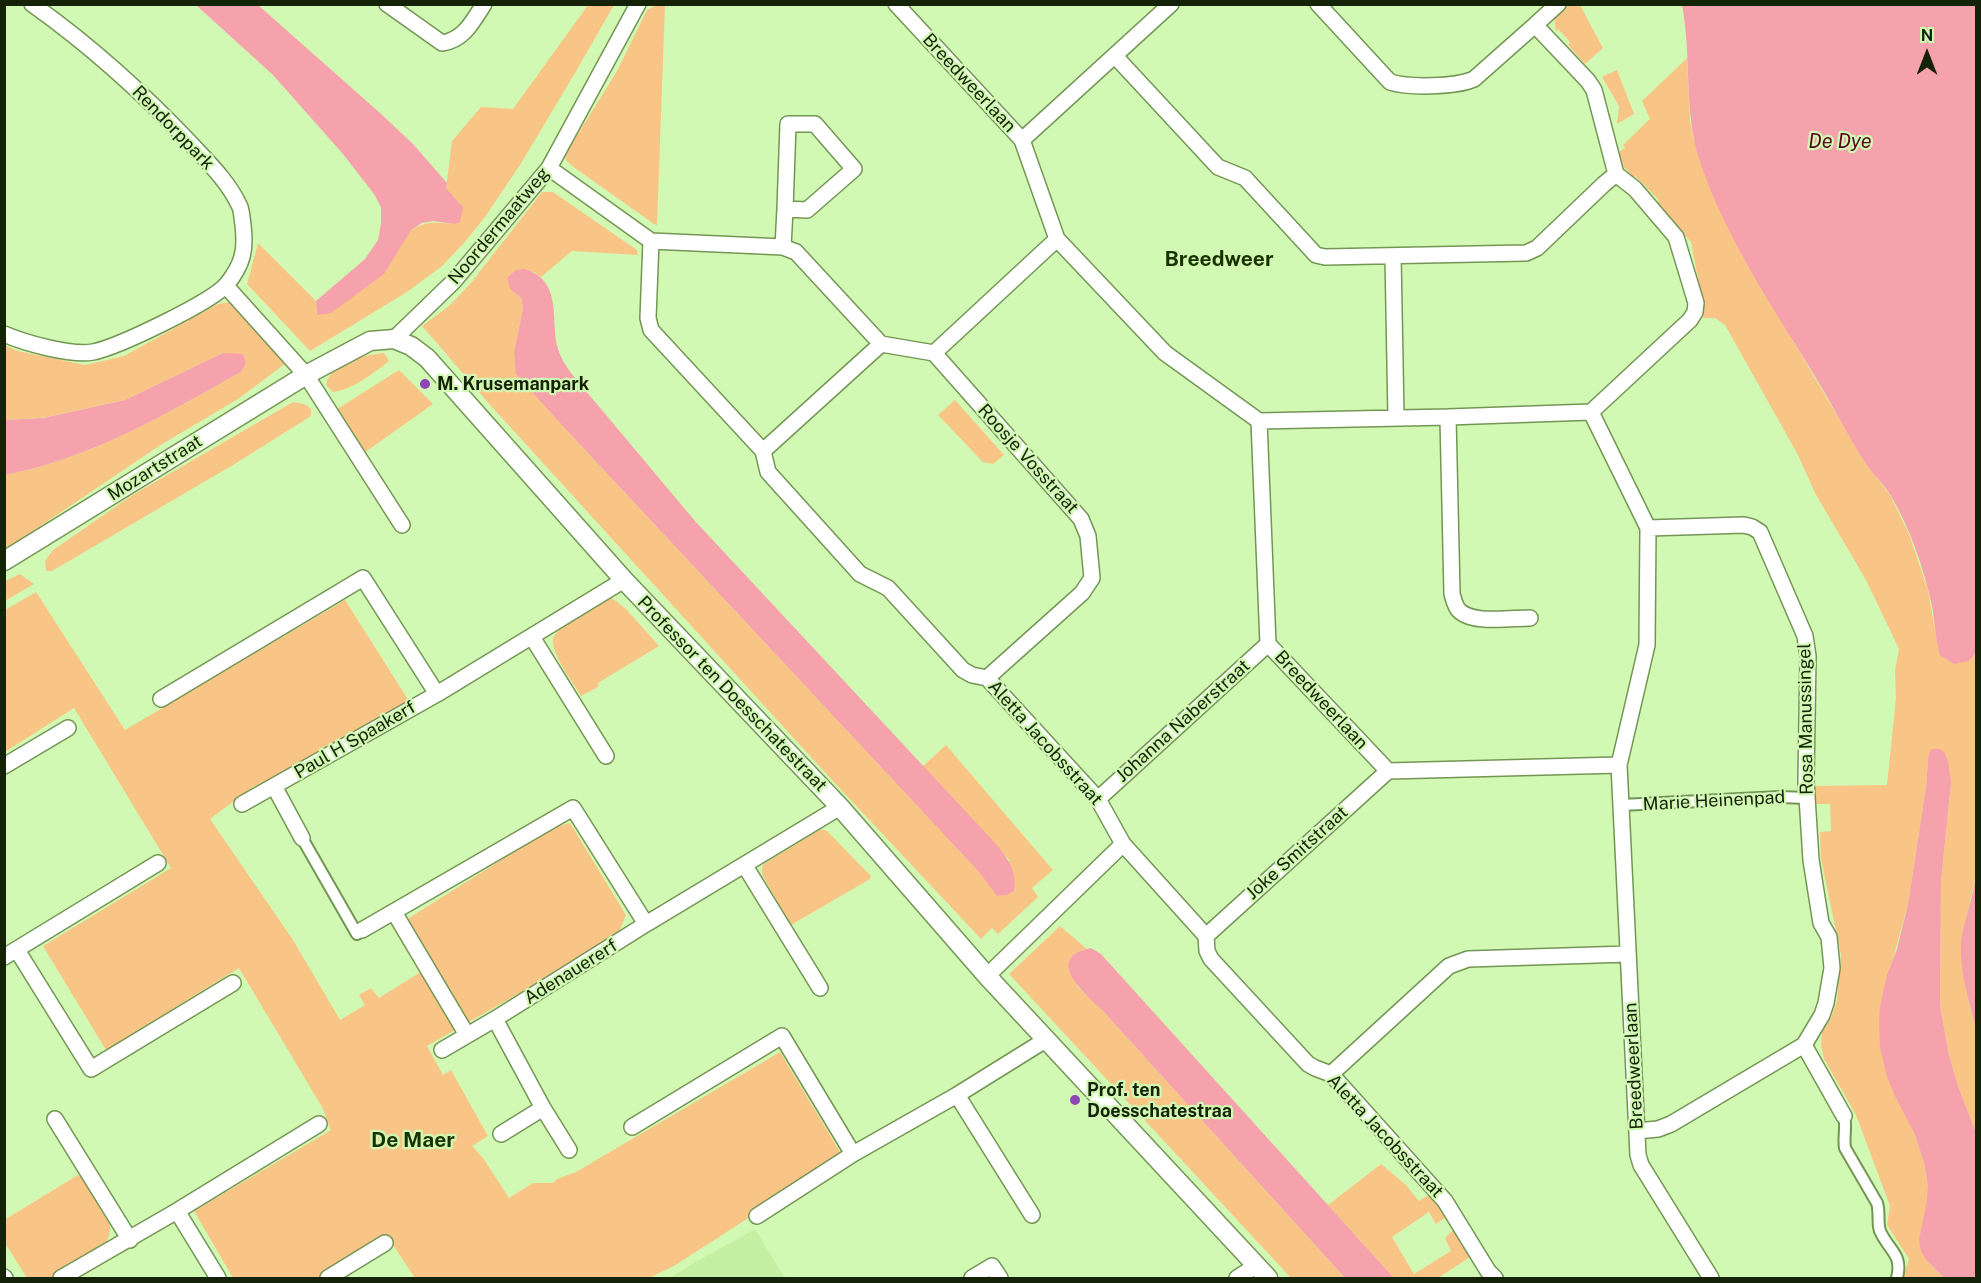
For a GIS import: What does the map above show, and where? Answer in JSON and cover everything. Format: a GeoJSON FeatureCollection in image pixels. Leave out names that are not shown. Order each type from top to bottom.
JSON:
{"type":"FeatureCollection","features":[{"type":"Feature","properties":{"kind":"street","name":"Rendorppark"},"geometry":{"type":"LineString","coordinates":[[4,334],[21,342],[57,350],[92,352],[136,336],[174,318],[225,286],[243,259],[245,244],[241,209],[231,189],[171,123],[107,62],[33,4]]}},
{"type":"Feature","properties":{"kind":"street"},"geometry":{"type":"LineString","coordinates":[[387,4],[442,43],[457,39],[464,34],[484,4]]}},
{"type":"Feature","properties":{"kind":"street","name":"Noordermaatweg"},"geometry":{"type":"LineString","coordinates":[[393,339],[454,281],[549,168],[638,4]]}},
{"type":"Feature","properties":{"kind":"street","name":"Breedweerlaan"},"geometry":{"type":"LineString","coordinates":[[896,4],[1022,140],[1057,239],[1165,353],[1259,421],[1268,644],[1388,771]]}},
{"type":"Feature","properties":{"kind":"street"},"geometry":{"type":"LineString","coordinates":[[1022,140],[1171,4]]}},
{"type":"Feature","properties":{"kind":"street"},"geometry":{"type":"LineString","coordinates":[[1318,4],[1390,82],[1401,86],[1464,84],[1474,79],[1558,4]]}},
{"type":"Feature","properties":{"kind":"street"},"geometry":{"type":"LineString","coordinates":[[1259,421],[1591,412],[1690,320],[1695,312],[1695,303],[1676,237],[1635,189],[1616,174],[1594,90],[1535,25]]}},
{"type":"Feature","properties":{"kind":"street"},"geometry":{"type":"LineString","coordinates":[[1115,56],[1218,167],[1245,178],[1316,255],[1325,257],[1526,253],[1537,248],[1616,174]]}},
{"type":"Feature","properties":{"kind":"street"},"geometry":{"type":"LineString","coordinates":[[783,247],[788,124],[815,124],[854,169],[807,210],[785,209]]}},
{"type":"Feature","properties":{"kind":"street"},"geometry":{"type":"LineString","coordinates":[[549,168],[651,242],[783,247],[796,252],[881,344],[934,353],[1057,239]]}},
{"type":"Feature","properties":{"kind":"street","name":"Aletta Jacobsstraat"},"geometry":{"type":"LineString","coordinates":[[651,242],[648,324],[651,330],[763,451],[768,472],[860,574],[888,588],[963,670],[972,675],[987,678],[1098,799],[1123,844],[1206,936],[1211,959],[1308,1064],[1331,1074],[1445,1201],[1488,1271],[1495,1278]]}},
{"type":"Feature","properties":{"kind":"street"},"geometry":{"type":"LineString","coordinates":[[1393,256],[1396,417]]}},
{"type":"Feature","properties":{"kind":"street"},"geometry":{"type":"LineString","coordinates":[[225,286],[306,375],[402,525]]}},
{"type":"Feature","properties":{"kind":"street","name":"Mozartstraat"},"geometry":{"type":"LineString","coordinates":[[4,561],[306,375],[370,341],[393,339]]}},
{"type":"Feature","properties":{"kind":"street","name":"Professor ten Doesschatestraat"},"geometry":{"type":"LineString","coordinates":[[393,339],[411,346],[427,358],[624,580],[840,807],[987,976],[1263,1272],[1237,1278]]}},
{"type":"Feature","properties":{"kind":"street"},"geometry":{"type":"LineString","coordinates":[[763,451],[881,344]]}},
{"type":"Feature","properties":{"kind":"street","name":"Roosje Vosstraat"},"geometry":{"type":"LineString","coordinates":[[934,353],[1081,519],[1088,536],[1092,578],[1089,584],[1082,593],[987,678]]}},
{"type":"Feature","properties":{"kind":"street"},"geometry":{"type":"LineString","coordinates":[[1591,412],[1648,528]]}},
{"type":"Feature","properties":{"kind":"street"},"geometry":{"type":"LineString","coordinates":[[1448,417],[1452,594],[1457,608],[1470,618],[1530,618]]}},
{"type":"Feature","properties":{"kind":"street","name":"Rosa Manussingel"},"geometry":{"type":"LineString","coordinates":[[1648,528],[1744,525],[1760,532],[1805,636],[1808,656],[1807,798],[1811,860],[1821,923],[1829,937],[1832,968],[1822,1016],[1804,1045]]}},
{"type":"Feature","properties":{"kind":"street","name":"Breedweerlaan"},"geometry":{"type":"LineString","coordinates":[[1648,528],[1647,645],[1619,765],[1638,1155],[1641,1165],[1711,1278]]}},
{"type":"Feature","properties":{"kind":"street"},"geometry":{"type":"LineString","coordinates":[[161,699],[363,578],[437,694]]}},
{"type":"Feature","properties":{"kind":"street","name":"Professor ten Doesschatestraat"},"geometry":{"type":"LineString","coordinates":[[437,694],[624,580]]}},
{"type":"Feature","properties":{"kind":"street"},"geometry":{"type":"LineString","coordinates":[[532,637],[606,756]]}},
{"type":"Feature","properties":{"kind":"street","name":"Johanna Naberstraat"},"geometry":{"type":"LineString","coordinates":[[1098,799],[1268,644]]}},
{"type":"Feature","properties":{"kind":"street","name":"Paul H Spaakerf"},"geometry":{"type":"LineString","coordinates":[[242,804],[437,694]]}},
{"type":"Feature","properties":{"kind":"street"},"geometry":{"type":"LineString","coordinates":[[4,766],[68,728]]}},
{"type":"Feature","properties":{"kind":"street"},"geometry":{"type":"LineString","coordinates":[[1388,771],[1619,765]]}},
{"type":"Feature","properties":{"kind":"street","name":"Joke Smitstraat"},"geometry":{"type":"LineString","coordinates":[[1206,936],[1388,771]]}},
{"type":"Feature","properties":{"kind":"street","name":"Paul H Spaakerf"},"geometry":{"type":"LineString","coordinates":[[274,786],[357,934],[362,930]]}},
{"type":"Feature","properties":{"kind":"street","name":"Marie Heinenpad"},"geometry":{"type":"LineString","coordinates":[[1621,805],[1780,797],[1807,798]]}},
{"type":"Feature","properties":{"kind":"street","name":"Professor ten Doesschatestraat"},"geometry":{"type":"LineString","coordinates":[[646,924],[840,807]]}},
{"type":"Feature","properties":{"kind":"street"},"geometry":{"type":"LineString","coordinates":[[362,930],[573,808],[646,924]]}},
{"type":"Feature","properties":{"kind":"street"},"geometry":{"type":"LineString","coordinates":[[987,976],[1123,844]]}},
{"type":"Feature","properties":{"kind":"street"},"geometry":{"type":"LineString","coordinates":[[158,863],[10,953],[91,1069],[234,983]]}},
{"type":"Feature","properties":{"kind":"street"},"geometry":{"type":"LineString","coordinates":[[745,866],[820,988]]}},
{"type":"Feature","properties":{"kind":"street"},"geometry":{"type":"LineString","coordinates":[[394,912],[467,1035]]}},
{"type":"Feature","properties":{"kind":"street","name":"Adenauererf"},"geometry":{"type":"LineString","coordinates":[[442,1050],[646,924]]}},
{"type":"Feature","properties":{"kind":"street"},"geometry":{"type":"LineString","coordinates":[[1331,1074],[1457,961],[1628,954]]}},
{"type":"Feature","properties":{"kind":"street"},"geometry":{"type":"LineString","coordinates":[[495,1019],[543,1108],[569,1150]]}},
{"type":"Feature","properties":{"kind":"street"},"geometry":{"type":"LineString","coordinates":[[632,1127],[782,1036],[853,1154]]}},
{"type":"Feature","properties":{"kind":"street"},"geometry":{"type":"LineString","coordinates":[[757,1216],[853,1154],[957,1095],[1047,1040]]}},
{"type":"Feature","properties":{"kind":"street"},"geometry":{"type":"LineString","coordinates":[[1637,1131],[1658,1129],[1671,1124],[1804,1045],[1844,1116],[1845,1148],[1880,1210],[1880,1231],[1898,1259],[1897,1278]]}},
{"type":"Feature","properties":{"kind":"street"},"geometry":{"type":"LineString","coordinates":[[957,1095],[1032,1215]]}},
{"type":"Feature","properties":{"kind":"street"},"geometry":{"type":"LineString","coordinates":[[501,1134],[543,1108]]}},
{"type":"Feature","properties":{"kind":"street"},"geometry":{"type":"LineString","coordinates":[[56,1119],[130,1239]]}},
{"type":"Feature","properties":{"kind":"street"},"geometry":{"type":"LineString","coordinates":[[61,1278],[177,1211],[319,1124]]}},
{"type":"Feature","properties":{"kind":"street"},"geometry":{"type":"LineString","coordinates":[[177,1211],[218,1278]]}},
{"type":"Feature","properties":{"kind":"street"},"geometry":{"type":"LineString","coordinates":[[327,1278],[385,1244]]}},
{"type":"Feature","properties":{"kind":"street"},"geometry":{"type":"LineString","coordinates":[[972,1278],[992,1266],[1000,1278]]}},
{"type":"Feature","properties":{"kind":"shaded area"},"geometry":{"type":"Polygon","coordinates":[[[1564,4],[1580,5],[1603,48],[1585,64],[1568,45],[1570,42],[1559,30],[1556,31],[1556,16],[1564,4]]]}},
{"type":"Feature","properties":{"kind":"shaded area"},"geometry":{"type":"Polygon","coordinates":[[[588,5],[614,5],[520,165],[485,217],[442,266],[407,292],[310,351],[247,284],[258,243],[316,301],[317,315],[411,230],[432,223],[454,224],[462,206],[446,188],[452,141],[481,107],[513,109],[588,5]]]}},
{"type":"Feature","properties":{"kind":"shaded area"},"geometry":{"type":"Polygon","coordinates":[[[657,5],[665,5],[657,225],[565,159],[568,150],[617,71],[647,10],[657,5]]]}},
{"type":"Feature","properties":{"kind":"shaded area"},"geometry":{"type":"Polygon","coordinates":[[[1687,58],[1690,120],[1700,162],[1743,257],[1866,464],[1890,495],[1909,534],[1928,590],[1938,647],[1975,656],[1976,653],[1976,876],[1962,936],[1961,955],[1976,1028],[1976,1133],[1949,1055],[1940,1005],[1941,882],[1951,783],[1928,759],[1926,787],[1908,904],[1880,1006],[1907,1118],[1924,1163],[1928,1187],[1926,1260],[1944,1278],[1903,1278],[1909,1259],[1887,1225],[1890,1206],[1856,1115],[1824,1059],[1821,1046],[1822,1032],[1830,1020],[1837,1001],[1841,955],[1821,859],[1820,832],[1831,831],[1830,804],[1815,804],[1815,786],[1887,785],[1896,698],[1895,671],[1899,649],[1866,580],[1815,493],[1798,455],[1725,325],[1715,318],[1703,318],[1704,311],[1691,242],[1658,206],[1658,199],[1624,167],[1619,152],[1625,148],[1623,145],[1650,119],[1642,101],[1687,58]]]}},
{"type":"Feature","properties":{"kind":"shaded area"},"geometry":{"type":"Polygon","coordinates":[[[1617,70],[1634,114],[1617,124],[1619,106],[1602,77],[1617,70]]]}},
{"type":"Feature","properties":{"kind":"shaded area"},"geometry":{"type":"Polygon","coordinates":[[[542,192],[553,192],[637,250],[638,255],[572,251],[541,277],[534,272],[510,289],[521,298],[523,308],[514,352],[517,374],[558,421],[982,875],[1010,861],[923,766],[946,745],[1053,870],[1032,888],[1038,897],[998,934],[992,928],[981,939],[830,778],[491,406],[422,326],[449,306],[470,284],[542,192]]]}},
{"type":"Feature","properties":{"kind":"shaded area"},"geometry":{"type":"Polygon","coordinates":[[[229,302],[285,364],[238,399],[159,446],[5,550],[5,475],[68,458],[98,446],[155,419],[241,372],[223,353],[125,400],[42,418],[5,420],[4,345],[18,351],[85,365],[124,356],[218,304],[229,302]]]}},
{"type":"Feature","properties":{"kind":"shaded area"},"geometry":{"type":"Polygon","coordinates":[[[384,353],[389,361],[355,385],[333,392],[326,385],[329,377],[341,365],[358,358],[384,353]]]}},
{"type":"Feature","properties":{"kind":"shaded area"},"geometry":{"type":"Polygon","coordinates":[[[399,370],[433,404],[364,453],[337,409],[399,370]]]}},
{"type":"Feature","properties":{"kind":"shaded area"},"geometry":{"type":"Polygon","coordinates":[[[955,400],[1004,455],[993,464],[983,462],[938,415],[955,400]]]}},
{"type":"Feature","properties":{"kind":"shaded area"},"geometry":{"type":"Polygon","coordinates":[[[293,402],[304,404],[311,409],[311,416],[233,465],[52,571],[46,571],[45,561],[53,550],[131,496],[293,402]]]}},
{"type":"Feature","properties":{"kind":"shaded area"},"geometry":{"type":"Polygon","coordinates":[[[20,574],[34,584],[5,601],[5,581],[20,574]]]}},
{"type":"Feature","properties":{"kind":"shaded area"},"geometry":{"type":"Polygon","coordinates":[[[36,592],[125,730],[345,600],[409,701],[332,747],[253,787],[210,819],[293,940],[340,1020],[365,1005],[359,995],[371,988],[379,998],[432,965],[419,943],[407,950],[393,928],[552,828],[570,823],[626,915],[619,932],[607,943],[427,1046],[443,1075],[451,1070],[488,1136],[472,1146],[483,1158],[509,1198],[533,1183],[553,1183],[557,1179],[576,1172],[780,1052],[843,1157],[674,1266],[649,1278],[415,1278],[387,1236],[318,1278],[233,1278],[194,1211],[331,1130],[322,1107],[239,968],[106,1050],[43,946],[171,868],[74,708],[5,752],[5,610],[36,592]]]}},
{"type":"Feature","properties":{"kind":"shaded area"},"geometry":{"type":"Polygon","coordinates":[[[612,598],[626,609],[659,646],[581,696],[559,661],[553,639],[560,629],[602,601],[612,598]]]}},
{"type":"Feature","properties":{"kind":"shaded area"},"geometry":{"type":"Polygon","coordinates":[[[821,829],[827,831],[871,876],[870,879],[791,925],[762,875],[762,867],[821,829]]]}},
{"type":"Feature","properties":{"kind":"shaded area"},"geometry":{"type":"Polygon","coordinates":[[[1060,926],[1087,949],[1082,950],[1077,986],[1102,1010],[1345,1278],[1291,1278],[1009,974],[1060,926]]]}},
{"type":"Feature","properties":{"kind":"shaded area"},"geometry":{"type":"Polygon","coordinates":[[[1381,1164],[1405,1184],[1419,1201],[1430,1194],[1445,1218],[1436,1224],[1429,1212],[1392,1237],[1414,1274],[1451,1251],[1445,1238],[1453,1230],[1470,1257],[1438,1278],[1394,1278],[1328,1205],[1381,1164]]]}},
{"type":"Feature","properties":{"kind":"shaded area"},"geometry":{"type":"Polygon","coordinates":[[[78,1175],[83,1178],[110,1225],[107,1242],[103,1247],[59,1270],[60,1274],[50,1278],[27,1278],[5,1243],[4,1220],[78,1175]]]}},
{"type":"Feature","properties":{"kind":"shaded area"},"geometry":{"type":"Polygon","coordinates":[[[755,1229],[785,1278],[669,1278],[694,1263],[755,1229]]]}},
{"type":"Feature","properties":{"kind":"water"},"geometry":{"type":"Polygon","coordinates":[[[196,5],[258,5],[413,144],[447,183],[446,188],[463,207],[460,222],[454,224],[433,221],[422,223],[411,230],[384,274],[331,313],[317,315],[316,301],[365,259],[378,240],[381,207],[374,194],[343,154],[273,75],[196,5]]]}},
{"type":"Feature","properties":{"kind":"water","name":"De Dye"},"geometry":{"type":"Polygon","coordinates":[[[1682,5],[1976,5],[1976,653],[1969,661],[1954,664],[1940,655],[1925,578],[1916,549],[1898,508],[1869,468],[1764,294],[1735,243],[1710,189],[1700,162],[1691,123],[1687,44],[1682,5]]]}},
{"type":"Feature","properties":{"kind":"water"},"geometry":{"type":"Polygon","coordinates":[[[524,269],[536,274],[550,290],[558,350],[575,378],[695,521],[996,844],[1011,866],[1015,884],[1014,891],[1007,895],[997,896],[979,872],[516,374],[514,352],[523,308],[521,298],[510,289],[507,278],[516,270],[524,269]]]}},
{"type":"Feature","properties":{"kind":"water"},"geometry":{"type":"Polygon","coordinates":[[[223,353],[243,354],[246,363],[241,372],[155,419],[98,446],[68,458],[5,475],[5,420],[43,418],[125,400],[223,353]]]}},
{"type":"Feature","properties":{"kind":"water"},"geometry":{"type":"Polygon","coordinates":[[[1931,749],[1940,749],[1945,753],[1951,783],[1941,882],[1940,1005],[1949,1055],[1976,1133],[1976,1278],[1944,1278],[1926,1260],[1921,1251],[1919,1240],[1928,1187],[1924,1163],[1915,1135],[1887,1077],[1880,1047],[1880,1006],[1908,904],[1931,749]]]}},
{"type":"Feature","properties":{"kind":"water"},"geometry":{"type":"Polygon","coordinates":[[[1976,876],[1976,1028],[1964,982],[1961,946],[1976,876]]]}},
{"type":"Feature","properties":{"kind":"water"},"geometry":{"type":"Polygon","coordinates":[[[1091,948],[1101,954],[1394,1278],[1345,1278],[1078,986],[1069,968],[1070,960],[1077,953],[1091,948]]]}},
{"type":"Feature","properties":{"kind":"place","name":"M. Krusemanpark"},"geometry":{"type":"Point","coordinates":[425,384]}},
{"type":"Feature","properties":{"kind":"place","name":"Prof. ten Doesschatestraa"},"geometry":{"type":"Point","coordinates":[1075,1100]}},
{"type":"Feature","properties":{"kind":"district","name":"Breedweer"},"geometry":{"type":"Point","coordinates":[1219,260]}},
{"type":"Feature","properties":{"kind":"district","name":"De Maer"},"geometry":{"type":"Point","coordinates":[413,1141]}}]}
